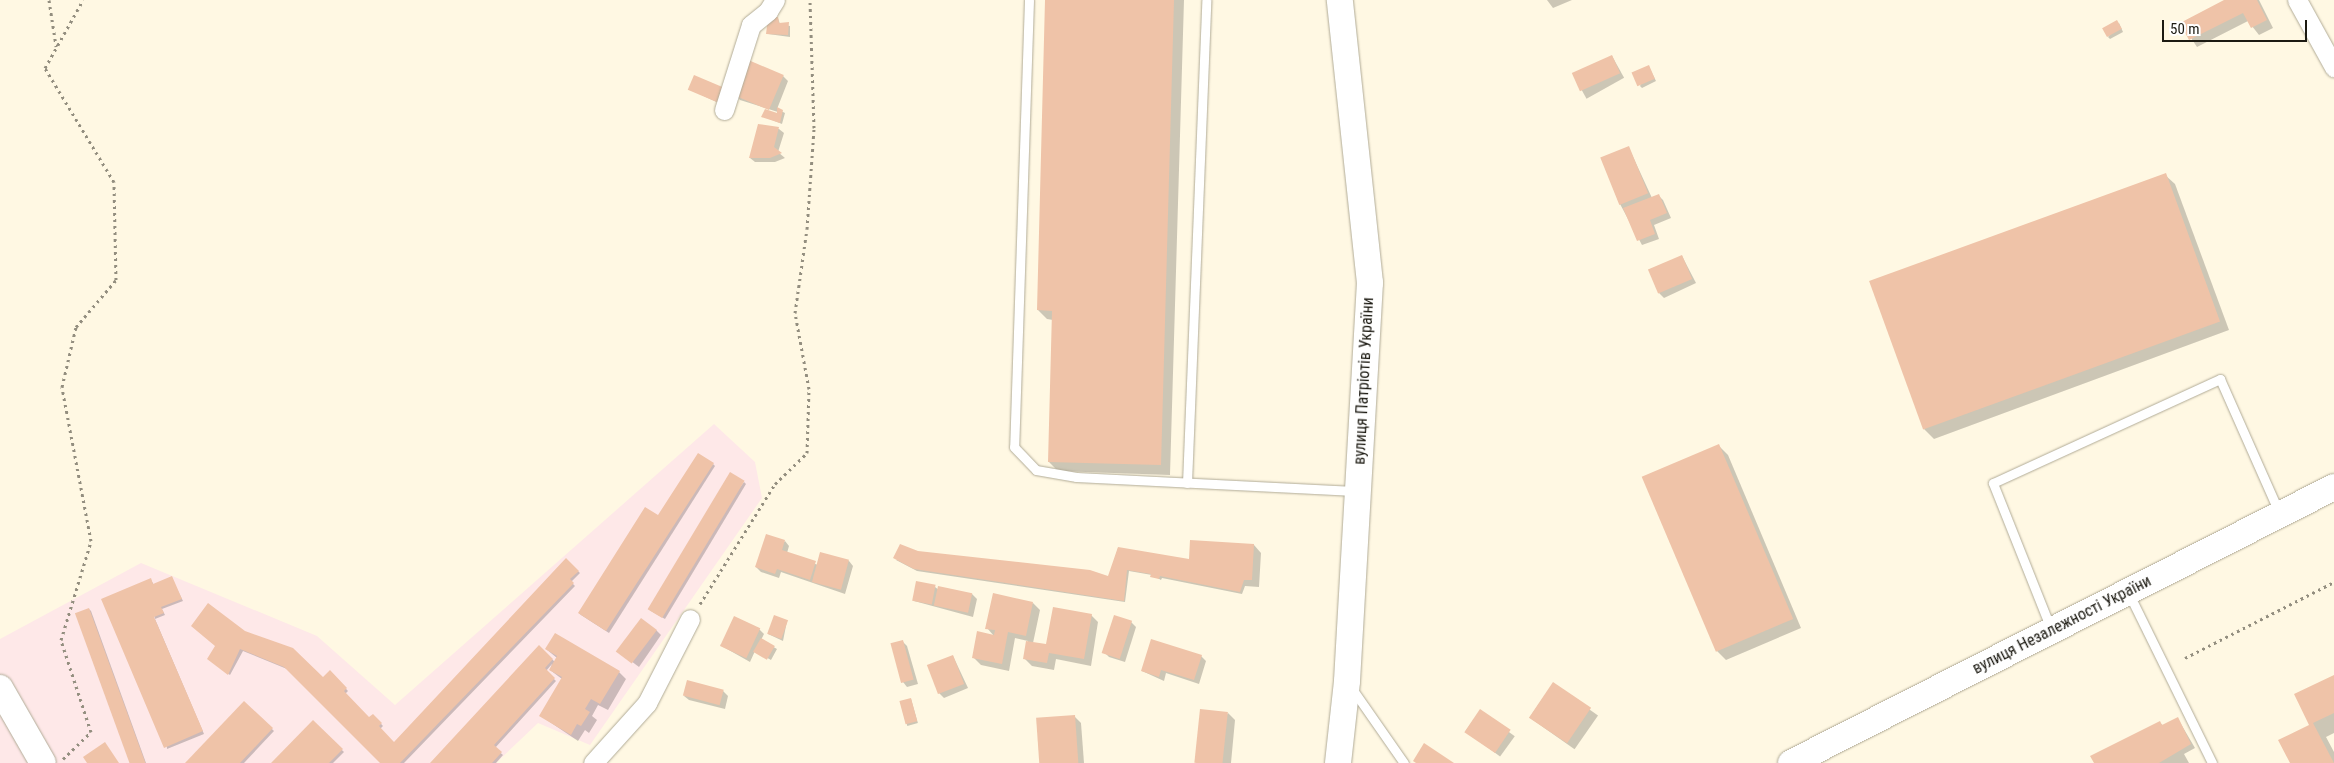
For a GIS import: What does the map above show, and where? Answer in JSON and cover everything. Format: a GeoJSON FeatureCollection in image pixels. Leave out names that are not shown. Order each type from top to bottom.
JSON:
{"type":"FeatureCollection","features":[{"type":"Feature","properties":{"kind":"main road","name":"вулиця Патріотів України"},"geometry":{"type":"LineString","coordinates":[[1338,763],[1347,681],[1370,283],[1340,0]]}},
{"type":"Feature","properties":{"kind":"main road","name":"вулиця Незалежності України"},"geometry":{"type":"LineString","coordinates":[[1791,763],[2334,487]]}},
{"type":"Feature","properties":{"kind":"main road"},"geometry":{"type":"LineString","coordinates":[[0,688],[43,763]]}},
{"type":"Feature","properties":{"kind":"street"},"geometry":{"type":"LineString","coordinates":[[724,110],[750,25],[768,11],[775,0]]}},
{"type":"Feature","properties":{"kind":"street"},"geometry":{"type":"LineString","coordinates":[[2297,0],[2334,67]]}},
{"type":"Feature","properties":{"kind":"street"},"geometry":{"type":"LineString","coordinates":[[593,763],[646,703],[690,619]]}},
{"type":"Feature","properties":{"kind":"lane"},"geometry":{"type":"LineString","coordinates":[[1029,0],[1014,447],[1036,470],[1076,477],[1358,491]]}},
{"type":"Feature","properties":{"kind":"lane"},"geometry":{"type":"LineString","coordinates":[[1187,482],[1206,0]]}},
{"type":"Feature","properties":{"kind":"lane"},"geometry":{"type":"LineString","coordinates":[[2052,630],[1993,483],[2220,379],[2280,514]]}},
{"type":"Feature","properties":{"kind":"lane"},"geometry":{"type":"LineString","coordinates":[[2128,592],[2212,763]]}},
{"type":"Feature","properties":{"kind":"lane"},"geometry":{"type":"LineString","coordinates":[[1347,681],[1404,763]]}},
{"type":"Feature","properties":{"kind":"path"},"geometry":{"type":"LineString","coordinates":[[49,0],[56,48]]}},
{"type":"Feature","properties":{"kind":"path"},"geometry":{"type":"LineString","coordinates":[[60,763],[90,732],[61,640],[91,541],[62,387],[76,327],[116,280],[114,182],[45,68],[83,0]]}},
{"type":"Feature","properties":{"kind":"path"},"geometry":{"type":"LineString","coordinates":[[690,619],[775,484],[807,453],[809,388],[795,313],[807,228],[814,128],[810,0]]}},
{"type":"Feature","properties":{"kind":"path"},"geometry":{"type":"LineString","coordinates":[[2185,658],[2334,582]]}},
{"type":"Feature","properties":{"kind":"shaded area"},"geometry":{"type":"Polygon","coordinates":[[[714,424],[755,462],[762,498],[590,745],[538,723],[496,763],[0,763],[0,639],[141,563],[317,636],[395,705],[714,424]]]}},
{"type":"Feature","properties":{"kind":"building"},"geometry":{"type":"Polygon","coordinates":[[[1045,0],[1174,0],[1161,465],[1048,462],[1052,311],[1037,310],[1045,0]]]}},
{"type":"Feature","properties":{"kind":"building"},"geometry":{"type":"Polygon","coordinates":[[[2224,0],[2257,0],[2267,20],[2251,28],[2243,13],[2189,40],[2180,23],[2224,0]]]}},
{"type":"Feature","properties":{"kind":"building"},"geometry":{"type":"Polygon","coordinates":[[[778,17],[779,23],[789,22],[788,35],[766,34],[768,18],[778,17]]]}},
{"type":"Feature","properties":{"kind":"building"},"geometry":{"type":"Polygon","coordinates":[[[2117,20],[2122,29],[2107,37],[2102,28],[2117,20]]]}},
{"type":"Feature","properties":{"kind":"building"},"geometry":{"type":"Polygon","coordinates":[[[1612,55],[1620,73],[1580,91],[1572,73],[1612,55]]]}},
{"type":"Feature","properties":{"kind":"building"},"geometry":{"type":"Polygon","coordinates":[[[746,59],[784,75],[769,110],[731,94],[746,59]]]}},
{"type":"Feature","properties":{"kind":"building"},"geometry":{"type":"Polygon","coordinates":[[[1649,65],[1655,79],[1637,86],[1632,72],[1649,65]]]}},
{"type":"Feature","properties":{"kind":"building"},"geometry":{"type":"Polygon","coordinates":[[[694,75],[725,88],[719,103],[688,90],[694,75]]]}},
{"type":"Feature","properties":{"kind":"building"},"geometry":{"type":"Polygon","coordinates":[[[777,107],[783,110],[780,123],[761,117],[765,109],[777,113],[777,107]]]}},
{"type":"Feature","properties":{"kind":"building"},"geometry":{"type":"Polygon","coordinates":[[[758,124],[779,127],[774,147],[782,153],[770,158],[749,158],[758,124]]]}},
{"type":"Feature","properties":{"kind":"building"},"geometry":{"type":"Polygon","coordinates":[[[1629,146],[1648,193],[1619,205],[1600,158],[1629,146]]]}},
{"type":"Feature","properties":{"kind":"building"},"geometry":{"type":"Polygon","coordinates":[[[2166,173],[2220,321],[1923,430],[1869,281],[2166,173]]]}},
{"type":"Feature","properties":{"kind":"building"},"geometry":{"type":"Polygon","coordinates":[[[1659,194],[1667,213],[1650,220],[1655,234],[1637,241],[1623,208],[1659,194]]]}},
{"type":"Feature","properties":{"kind":"building"},"geometry":{"type":"Polygon","coordinates":[[[1682,255],[1692,279],[1658,293],[1648,269],[1682,255]]]}},
{"type":"Feature","properties":{"kind":"building"},"geometry":{"type":"Polygon","coordinates":[[[1719,444],[1793,619],[1716,652],[1642,477],[1719,444]]]}},
{"type":"Feature","properties":{"kind":"building"},"geometry":{"type":"Polygon","coordinates":[[[698,453],[714,463],[606,631],[578,613],[645,507],[658,515],[698,453]]]}},
{"type":"Feature","properties":{"kind":"building"},"geometry":{"type":"Polygon","coordinates":[[[730,472],[745,481],[662,618],[648,609],[730,472]]]}},
{"type":"Feature","properties":{"kind":"building"},"geometry":{"type":"Polygon","coordinates":[[[766,534],[785,540],[782,550],[816,561],[810,580],[777,569],[775,574],[755,567],[766,534]]]}},
{"type":"Feature","properties":{"kind":"building"},"geometry":{"type":"Polygon","coordinates":[[[1190,540],[1254,544],[1252,580],[1244,580],[1240,592],[1160,576],[1159,579],[1150,577],[1151,574],[1127,570],[1124,601],[914,569],[893,558],[900,544],[918,551],[1090,570],[1108,576],[1118,547],[1189,559],[1190,540]]]}},
{"type":"Feature","properties":{"kind":"building"},"geometry":{"type":"Polygon","coordinates":[[[820,552],[849,560],[841,590],[812,582],[820,552]]]}},
{"type":"Feature","properties":{"kind":"building"},"geometry":{"type":"Polygon","coordinates":[[[566,558],[579,571],[570,579],[574,583],[400,763],[380,763],[284,667],[240,649],[228,675],[207,659],[215,646],[191,626],[208,603],[245,631],[293,648],[323,677],[330,670],[347,688],[344,691],[369,717],[373,714],[382,723],[379,726],[394,742],[566,558]]]}},
{"type":"Feature","properties":{"kind":"building"},"geometry":{"type":"Polygon","coordinates":[[[172,576],[182,599],[161,607],[164,613],[154,617],[203,731],[164,748],[101,599],[151,578],[153,584],[172,576]]]}},
{"type":"Feature","properties":{"kind":"building"},"geometry":{"type":"Polygon","coordinates":[[[916,581],[936,585],[932,604],[912,601],[916,581]]]}},
{"type":"Feature","properties":{"kind":"building"},"geometry":{"type":"Polygon","coordinates":[[[938,586],[972,593],[968,613],[934,606],[938,586]]]}},
{"type":"Feature","properties":{"kind":"building"},"geometry":{"type":"Polygon","coordinates":[[[993,593],[1033,602],[1026,636],[1008,632],[1002,664],[972,658],[977,631],[994,635],[995,630],[985,629],[993,593]]]}},
{"type":"Feature","properties":{"kind":"building"},"geometry":{"type":"Polygon","coordinates":[[[1053,607],[1092,614],[1084,659],[1049,653],[1047,663],[1023,659],[1026,641],[1046,644],[1053,607]]]}},
{"type":"Feature","properties":{"kind":"building"},"geometry":{"type":"Polygon","coordinates":[[[89,608],[145,763],[129,763],[75,613],[89,608]]]}},
{"type":"Feature","properties":{"kind":"building"},"geometry":{"type":"Polygon","coordinates":[[[774,615],[788,620],[781,639],[767,634],[774,615]]]}},
{"type":"Feature","properties":{"kind":"building"},"geometry":{"type":"Polygon","coordinates":[[[1114,615],[1132,621],[1120,659],[1102,653],[1114,615]]]}},
{"type":"Feature","properties":{"kind":"building"},"geometry":{"type":"Polygon","coordinates":[[[734,616],[760,628],[746,658],[720,646],[734,616]]]}},
{"type":"Feature","properties":{"kind":"building"},"geometry":{"type":"Polygon","coordinates":[[[641,618],[657,630],[632,664],[616,652],[641,618]]]}},
{"type":"Feature","properties":{"kind":"building"},"geometry":{"type":"Polygon","coordinates":[[[555,633],[620,671],[600,704],[591,699],[585,709],[590,712],[581,726],[577,724],[571,735],[539,716],[562,677],[549,670],[557,656],[545,649],[555,633]]]}},
{"type":"Feature","properties":{"kind":"building"},"geometry":{"type":"Polygon","coordinates":[[[761,638],[775,646],[767,660],[753,652],[761,638]]]}},
{"type":"Feature","properties":{"kind":"building"},"geometry":{"type":"Polygon","coordinates":[[[1151,639],[1202,655],[1194,680],[1161,670],[1159,677],[1141,671],[1151,639]]]}},
{"type":"Feature","properties":{"kind":"building"},"geometry":{"type":"Polygon","coordinates":[[[903,640],[914,680],[901,683],[890,643],[903,640]]]}},
{"type":"Feature","properties":{"kind":"building"},"geometry":{"type":"Polygon","coordinates":[[[539,645],[553,659],[545,668],[555,678],[494,745],[502,752],[492,763],[430,763],[539,645]]]}},
{"type":"Feature","properties":{"kind":"building"},"geometry":{"type":"Polygon","coordinates":[[[953,655],[964,684],[938,694],[927,665],[953,655]]]}},
{"type":"Feature","properties":{"kind":"building"},"geometry":{"type":"Polygon","coordinates":[[[2334,675],[2334,713],[2313,723],[2334,763],[2290,763],[2278,740],[2309,725],[2294,694],[2334,675]]]}},
{"type":"Feature","properties":{"kind":"building"},"geometry":{"type":"Polygon","coordinates":[[[687,680],[724,690],[720,705],[683,695],[687,680]]]}},
{"type":"Feature","properties":{"kind":"building"},"geometry":{"type":"Polygon","coordinates":[[[1553,682],[1591,708],[1567,743],[1529,718],[1553,682]]]}},
{"type":"Feature","properties":{"kind":"building"},"geometry":{"type":"Polygon","coordinates":[[[911,698],[917,721],[906,724],[899,701],[911,698]]]}},
{"type":"Feature","properties":{"kind":"building"},"geometry":{"type":"Polygon","coordinates":[[[244,701],[273,728],[240,763],[185,763],[244,701]]]}},
{"type":"Feature","properties":{"kind":"building"},"geometry":{"type":"Polygon","coordinates":[[[1200,709],[1228,712],[1222,763],[1194,763],[1200,709]]]}},
{"type":"Feature","properties":{"kind":"building"},"geometry":{"type":"Polygon","coordinates":[[[1480,709],[1511,730],[1495,753],[1464,732],[1480,709]]]}},
{"type":"Feature","properties":{"kind":"building"},"geometry":{"type":"Polygon","coordinates":[[[1075,715],[1078,763],[1039,763],[1036,718],[1075,715]]]}},
{"type":"Feature","properties":{"kind":"building"},"geometry":{"type":"Polygon","coordinates":[[[2178,717],[2191,744],[2159,763],[2094,763],[2090,756],[2160,721],[2162,725],[2178,717]]]}},
{"type":"Feature","properties":{"kind":"building"},"geometry":{"type":"Polygon","coordinates":[[[313,720],[343,749],[329,763],[271,763],[313,720]]]}},
{"type":"Feature","properties":{"kind":"building"},"geometry":{"type":"Polygon","coordinates":[[[105,742],[119,763],[87,763],[83,757],[105,742]]]}},
{"type":"Feature","properties":{"kind":"building"},"geometry":{"type":"Polygon","coordinates":[[[1424,743],[1454,763],[1416,763],[1413,761],[1424,743]]]}}]}
